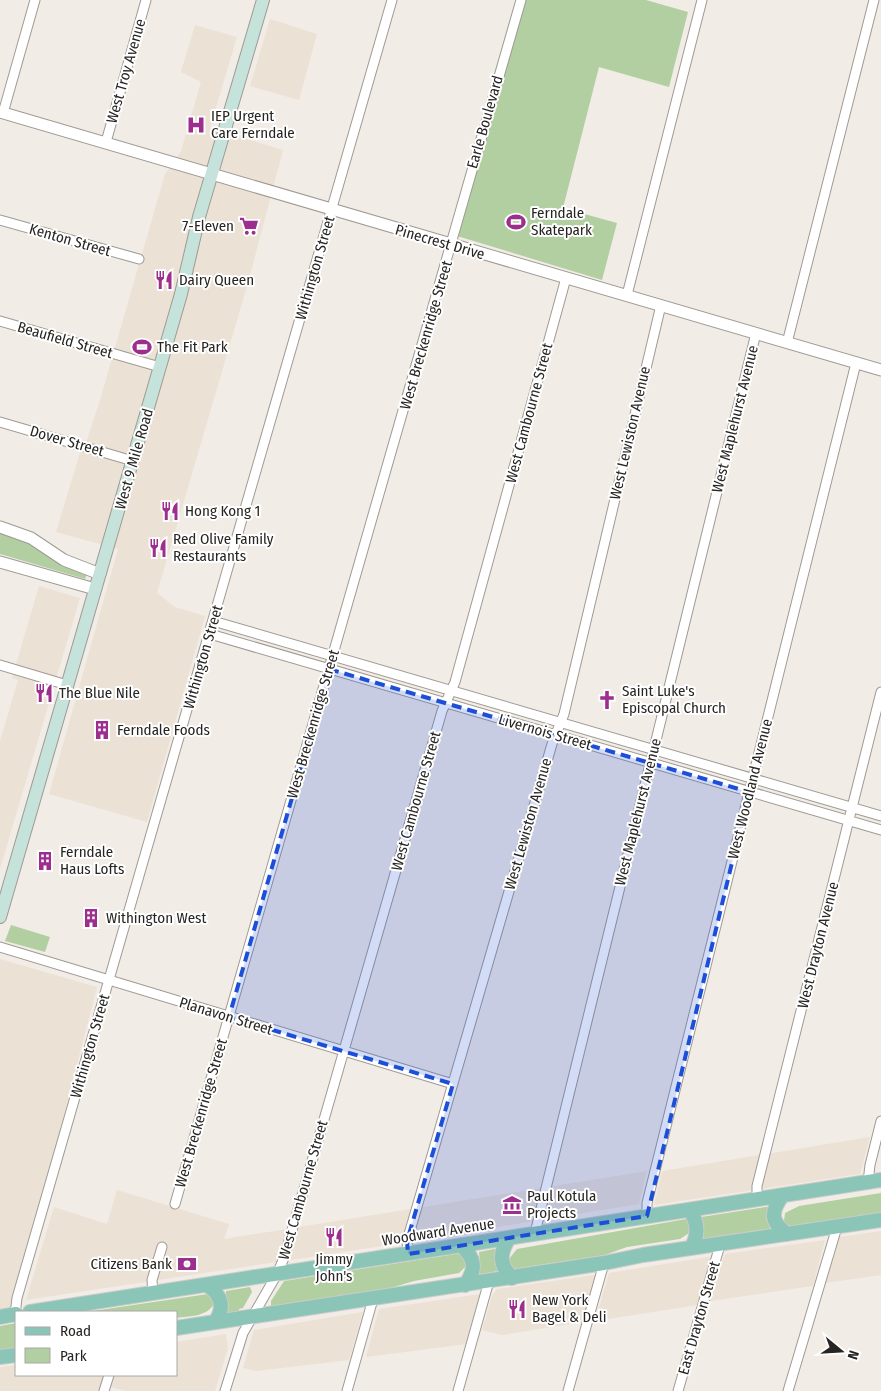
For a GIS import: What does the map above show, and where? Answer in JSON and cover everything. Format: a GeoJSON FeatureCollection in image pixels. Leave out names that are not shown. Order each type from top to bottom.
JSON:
{"type":"FeatureCollection","features":[{"type":"Feature","properties":{"kind":"main road","name":"West 9 Mile Road"},"geometry":{"type":"LineString","coordinates":[[0,916],[160,366],[211,175],[263,0]]}},
{"type":"Feature","properties":{"kind":"main road","name":"Woodward Avenue"},"geometry":{"type":"LineString","coordinates":[[36,1311],[875,1181]]}},
{"type":"Feature","properties":{"kind":"main road"},"geometry":{"type":"LineString","coordinates":[[782,1196],[777,1203],[774,1216],[777,1226],[787,1234]]}},
{"type":"Feature","properties":{"kind":"main road"},"geometry":{"type":"LineString","coordinates":[[690,1210],[697,1226],[695,1241],[691,1248]]}},
{"type":"Feature","properties":{"kind":"main road"},"geometry":{"type":"LineString","coordinates":[[178,1328],[250,1319],[691,1248],[881,1220]]}},
{"type":"Feature","properties":{"kind":"main road"},"geometry":{"type":"LineString","coordinates":[[509,1238],[502,1248],[501,1259],[505,1271],[512,1278]]}},
{"type":"Feature","properties":{"kind":"main road"},"geometry":{"type":"LineString","coordinates":[[461,1245],[470,1253],[474,1264],[470,1278],[465,1285]]}},
{"type":"Feature","properties":{"kind":"main road"},"geometry":{"type":"LineString","coordinates":[[207,1285],[215,1290],[221,1303],[221,1314],[215,1322]]}},
{"type":"Feature","properties":{"kind":"main road"},"geometry":{"type":"LineString","coordinates":[[0,1317],[15,1314]]}},
{"type":"Feature","properties":{"kind":"main road"},"geometry":{"type":"LineString","coordinates":[[0,1357],[15,1355]]}},
{"type":"Feature","properties":{"kind":"street"},"geometry":{"type":"LineString","coordinates":[[1,113],[35,0]]}},
{"type":"Feature","properties":{"kind":"street","name":"West Troy Avenue"},"geometry":{"type":"LineString","coordinates":[[106,142],[146,0]]}},
{"type":"Feature","properties":{"kind":"street","name":"Withington Street"},"geometry":{"type":"LineString","coordinates":[[16,1311],[17,1298],[392,0]]}},
{"type":"Feature","properties":{"kind":"street","name":"Earle Boulevard"},"geometry":{"type":"LineString","coordinates":[[451,245],[521,0]]}},
{"type":"Feature","properties":{"kind":"street"},"geometry":{"type":"LineString","coordinates":[[627,295],[702,0]]}},
{"type":"Feature","properties":{"kind":"street"},"geometry":{"type":"LineString","coordinates":[[787,342],[874,0]]}},
{"type":"Feature","properties":{"kind":"street","name":"Pinecrest Drive"},"geometry":{"type":"LineString","coordinates":[[1,113],[106,142],[211,175],[881,370]]}},
{"type":"Feature","properties":{"kind":"street","name":"Kenton Street"},"geometry":{"type":"LineString","coordinates":[[0,220],[139,259]]}},
{"type":"Feature","properties":{"kind":"street","name":"West Breckenridge Street"},"geometry":{"type":"LineString","coordinates":[[174,1204],[451,245]]}},
{"type":"Feature","properties":{"kind":"street","name":"West Cambourne Street"},"geometry":{"type":"LineString","coordinates":[[225,1391],[243,1333],[277,1274],[291,1234],[445,703],[451,691],[566,278]]}},
{"type":"Feature","properties":{"kind":"street","name":"West Lewiston Avenue"},"geometry":{"type":"LineString","coordinates":[[408,1254],[407,1241],[560,724],[661,305]]}},
{"type":"Feature","properties":{"kind":"street","name":"Beaufield Street"},"geometry":{"type":"LineString","coordinates":[[0,321],[160,366]]}},
{"type":"Feature","properties":{"kind":"street","name":"West Maplehurst Avenue"},"geometry":{"type":"LineString","coordinates":[[535,1234],[756,333]]}},
{"type":"Feature","properties":{"kind":"street","name":"West Woodland Avenue"},"geometry":{"type":"LineString","coordinates":[[647,1216],[647,1203],[856,363]]}},
{"type":"Feature","properties":{"kind":"street","name":"Dover Street"},"geometry":{"type":"LineString","coordinates":[[0,422],[133,460]]}},
{"type":"Feature","properties":{"kind":"street"},"geometry":{"type":"LineString","coordinates":[[0,527],[31,538],[64,560],[100,574]]}},
{"type":"Feature","properties":{"kind":"street"},"geometry":{"type":"LineString","coordinates":[[0,562],[95,589]]}},
{"type":"Feature","properties":{"kind":"street","name":"Livernois Street"},"geometry":{"type":"LineString","coordinates":[[213,621],[560,724],[881,816]]}},
{"type":"Feature","properties":{"kind":"street","name":"Livernois Street"},"geometry":{"type":"LineString","coordinates":[[210,634],[881,830]]}},
{"type":"Feature","properties":{"kind":"street"},"geometry":{"type":"LineString","coordinates":[[0,665],[68,685]]}},
{"type":"Feature","properties":{"kind":"street","name":"West Drayton Avenue"},"geometry":{"type":"LineString","coordinates":[[757,1199],[758,1186],[881,692]]}},
{"type":"Feature","properties":{"kind":"street","name":"Planavon Street"},"geometry":{"type":"LineString","coordinates":[[0,947],[453,1084]]}},
{"type":"Feature","properties":{"kind":"street"},"geometry":{"type":"LineString","coordinates":[[875,1181],[870,1165],[881,1121]]}},
{"type":"Feature","properties":{"kind":"street"},"geometry":{"type":"LineString","coordinates":[[788,1391],[837,1227]]}},
{"type":"Feature","properties":{"kind":"street","name":"East Drayton Street"},"geometry":{"type":"LineString","coordinates":[[678,1391],[720,1245]]}},
{"type":"Feature","properties":{"kind":"street"},"geometry":{"type":"LineString","coordinates":[[153,1293],[152,1280],[162,1247]]}},
{"type":"Feature","properties":{"kind":"street"},"geometry":{"type":"LineString","coordinates":[[568,1391],[604,1263]]}},
{"type":"Feature","properties":{"kind":"street"},"geometry":{"type":"LineString","coordinates":[[458,1391],[489,1281]]}},
{"type":"Feature","properties":{"kind":"street"},"geometry":{"type":"LineString","coordinates":[[347,1391],[373,1299]]}},
{"type":"Feature","properties":{"kind":"street"},"geometry":{"type":"LineString","coordinates":[[104,1391],[109,1376]]}},
{"type":"Feature","properties":{"kind":"highlighted area"},"geometry":{"type":"Polygon","coordinates":[[[329,669],[749,792],[647,1216],[408,1254],[407,1241],[453,1084],[229,1017],[329,669]]]}},
{"type":"Feature","properties":{"kind":"shaded area"},"geometry":{"type":"Polygon","coordinates":[[[270,19],[317,34],[299,100],[250,86],[270,19]]]}},
{"type":"Feature","properties":{"kind":"shaded area"},"geometry":{"type":"Polygon","coordinates":[[[195,25],[237,37],[210,128],[283,150],[248,283],[157,593],[175,607],[205,616],[147,822],[49,794],[118,549],[56,532],[82,446],[85,446],[100,400],[165,174],[181,151],[201,82],[181,72],[195,25]]]}},
{"type":"Feature","properties":{"kind":"shaded area"},"geometry":{"type":"Polygon","coordinates":[[[39,586],[80,598],[0,869],[0,741],[18,680],[12,678],[39,586]]]}},
{"type":"Feature","properties":{"kind":"shaded area"},"geometry":{"type":"Polygon","coordinates":[[[0,959],[97,987],[14,1308],[0,1309],[0,959]]]}},
{"type":"Feature","properties":{"kind":"shaded area"},"geometry":{"type":"Polygon","coordinates":[[[870,1137],[860,1174],[654,1205],[662,1171],[870,1137]]]}},
{"type":"Feature","properties":{"kind":"shaded area"},"geometry":{"type":"Polygon","coordinates":[[[647,1171],[639,1204],[363,1249],[26,1300],[54,1207],[107,1224],[117,1190],[229,1224],[224,1239],[647,1171]]]}},
{"type":"Feature","properties":{"kind":"shaded area"},"geometry":{"type":"Polygon","coordinates":[[[881,1231],[881,1275],[826,1283],[839,1237],[881,1231]]]}},
{"type":"Feature","properties":{"kind":"shaded area"},"geometry":{"type":"Polygon","coordinates":[[[825,1240],[813,1286],[710,1301],[725,1254],[825,1240]]]}},
{"type":"Feature","properties":{"kind":"shaded area"},"geometry":{"type":"Polygon","coordinates":[[[711,1258],[698,1305],[595,1321],[609,1273],[711,1258]]]}},
{"type":"Feature","properties":{"kind":"shaded area"},"geometry":{"type":"Polygon","coordinates":[[[595,1275],[583,1322],[502,1335],[482,1330],[492,1296],[497,1289],[595,1275]]]}},
{"type":"Feature","properties":{"kind":"shaded area"},"geometry":{"type":"Polygon","coordinates":[[[480,1294],[467,1344],[366,1357],[379,1309],[480,1294]]]}},
{"type":"Feature","properties":{"kind":"shaded area"},"geometry":{"type":"Polygon","coordinates":[[[363,1312],[349,1360],[256,1371],[243,1368],[254,1330],[363,1312]]]}},
{"type":"Feature","properties":{"kind":"shaded area"},"geometry":{"type":"Polygon","coordinates":[[[226,1334],[228,1348],[215,1391],[125,1391],[111,1387],[115,1376],[178,1376],[178,1342],[226,1334]]]}},
{"type":"Feature","properties":{"kind":"shaded area"},"geometry":{"type":"Polygon","coordinates":[[[15,1365],[15,1376],[109,1376],[103,1391],[0,1391],[0,1367],[15,1365]]]}},
{"type":"Feature","properties":{"kind":"green space"},"geometry":{"type":"Polygon","coordinates":[[[526,0],[646,0],[688,12],[669,87],[599,67],[563,208],[617,223],[602,280],[457,236],[526,0]]]}},
{"type":"Feature","properties":{"kind":"green space"},"geometry":{"type":"Polygon","coordinates":[[[0,531],[17,536],[87,574],[85,579],[0,554],[0,531]]]}},
{"type":"Feature","properties":{"kind":"green space"},"geometry":{"type":"Polygon","coordinates":[[[11,925],[50,937],[45,952],[5,941],[11,925]]]}},
{"type":"Feature","properties":{"kind":"green space"},"geometry":{"type":"Polygon","coordinates":[[[881,1193],[881,1213],[792,1226],[787,1225],[784,1221],[785,1213],[799,1206],[881,1193]]]}},
{"type":"Feature","properties":{"kind":"green space"},"geometry":{"type":"Polygon","coordinates":[[[772,1206],[774,1229],[700,1240],[704,1228],[701,1217],[772,1206]]]}},
{"type":"Feature","properties":{"kind":"green space"},"geometry":{"type":"Polygon","coordinates":[[[686,1219],[691,1227],[689,1233],[680,1239],[627,1247],[605,1255],[513,1269],[509,1266],[509,1259],[517,1249],[686,1219]]]}},
{"type":"Feature","properties":{"kind":"green space"},"geometry":{"type":"Polygon","coordinates":[[[499,1248],[496,1259],[498,1271],[476,1275],[480,1263],[479,1252],[499,1248]]]}},
{"type":"Feature","properties":{"kind":"green space"},"geometry":{"type":"Polygon","coordinates":[[[462,1253],[466,1255],[466,1266],[459,1273],[414,1281],[387,1289],[271,1306],[271,1301],[284,1281],[462,1253]]]}},
{"type":"Feature","properties":{"kind":"green space"},"geometry":{"type":"Polygon","coordinates":[[[250,1287],[252,1292],[243,1308],[239,1309],[239,1313],[225,1313],[226,1291],[250,1287]]]}},
{"type":"Feature","properties":{"kind":"green space"},"geometry":{"type":"Polygon","coordinates":[[[208,1294],[212,1296],[214,1304],[202,1314],[178,1318],[178,1311],[93,1311],[208,1294]]]}},
{"type":"Feature","properties":{"kind":"green space"},"geometry":{"type":"Polygon","coordinates":[[[15,1323],[15,1348],[0,1350],[0,1326],[15,1323]]]}},
{"type":"Feature","properties":{"kind":"place","name":"IEP Urgent Care Ferndale"},"geometry":{"type":"Point","coordinates":[196,125]}},
{"type":"Feature","properties":{"kind":"place","name":"Ferndale Skatepark"},"geometry":{"type":"Point","coordinates":[516,222]}},
{"type":"Feature","properties":{"kind":"place","name":"7-Eleven"},"geometry":{"type":"Point","coordinates":[249,226]}},
{"type":"Feature","properties":{"kind":"place","name":"Dairy Queen"},"geometry":{"type":"Point","coordinates":[164,280]}},
{"type":"Feature","properties":{"kind":"place","name":"The Fit Park"},"geometry":{"type":"Point","coordinates":[142,347]}},
{"type":"Feature","properties":{"kind":"place","name":"Hong Kong 1"},"geometry":{"type":"Point","coordinates":[170,511]}},
{"type":"Feature","properties":{"kind":"place","name":"Red Olive Family Restaurants"},"geometry":{"type":"Point","coordinates":[158,548]}},
{"type":"Feature","properties":{"kind":"place","name":"The Blue Nile"},"geometry":{"type":"Point","coordinates":[44,693]}},
{"type":"Feature","properties":{"kind":"place","name":"Saint Luke's Episcopal Church"},"geometry":{"type":"Point","coordinates":[607,700]}},
{"type":"Feature","properties":{"kind":"place","name":"Ferndale Foods"},"geometry":{"type":"Point","coordinates":[102,730]}},
{"type":"Feature","properties":{"kind":"place","name":"Ferndale Haus Lofts"},"geometry":{"type":"Point","coordinates":[45,861]}},
{"type":"Feature","properties":{"kind":"place","name":"Withington West"},"geometry":{"type":"Point","coordinates":[91,918]}},
{"type":"Feature","properties":{"kind":"place","name":"Paul Kotula Projects"},"geometry":{"type":"Point","coordinates":[512,1205]}},
{"type":"Feature","properties":{"kind":"place","name":"Jimmy John's"},"geometry":{"type":"Point","coordinates":[334,1237]}},
{"type":"Feature","properties":{"kind":"place","name":"Citizens Bank"},"geometry":{"type":"Point","coordinates":[187,1264]}},
{"type":"Feature","properties":{"kind":"place","name":"New York Bagel & Deli"},"geometry":{"type":"Point","coordinates":[517,1309]}}]}
